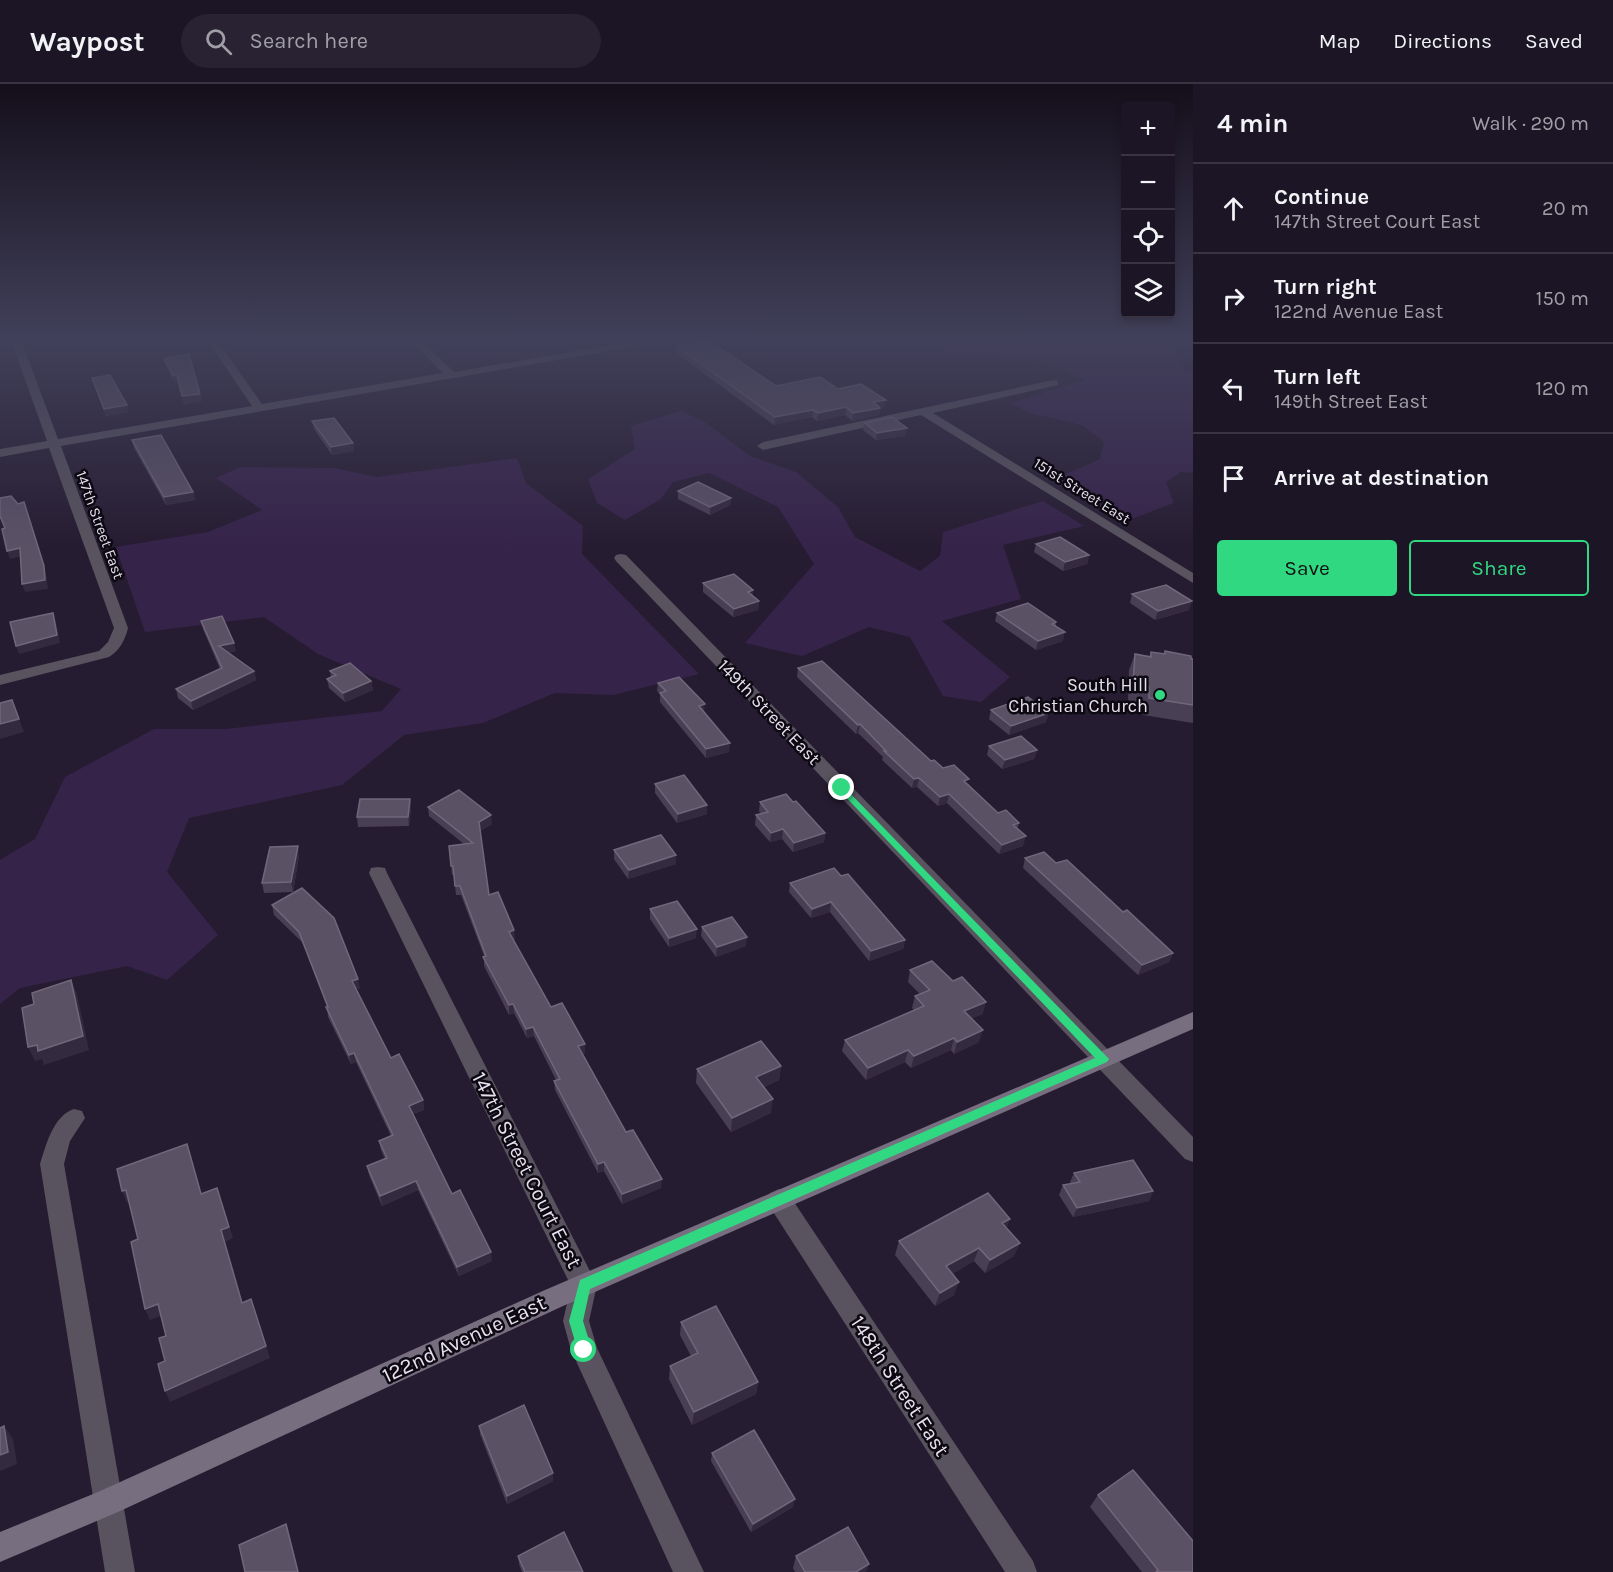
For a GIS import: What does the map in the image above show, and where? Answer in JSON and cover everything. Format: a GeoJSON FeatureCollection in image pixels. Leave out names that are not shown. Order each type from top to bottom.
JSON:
{"type":"FeatureCollection","features":[{"type":"Feature","properties":{"kind":"main road","name":"122nd Avenue East"},"geometry":{"type":"LineString","coordinates":[[0,1547],[108,1502],[584,1285],[1193,1020]]}},
{"type":"Feature","properties":{"kind":"street","name":"147th Street East"},"geometry":{"type":"LineString","coordinates":[[0,680],[93,658],[110,651],[120,635],[119,620],[40,409]]}},
{"type":"Feature","properties":{"kind":"street"},"geometry":{"type":"LineString","coordinates":[[0,453],[251,409]]}},
{"type":"Feature","properties":{"kind":"street"},"geometry":{"type":"LineString","coordinates":[[764,446],[929,409]]}},
{"type":"Feature","properties":{"kind":"street","name":"151st Street East"},"geometry":{"type":"LineString","coordinates":[[922,411],[1193,579]]}},
{"type":"Feature","properties":{"kind":"street","name":"149th Street East"},"geometry":{"type":"LineString","coordinates":[[621,558],[1193,1152]]}},
{"type":"Feature","properties":{"kind":"street","name":"147th Street Court East"},"geometry":{"type":"LineString","coordinates":[[378,873],[584,1285],[576,1321],[584,1350],[689,1572]]}},
{"type":"Feature","properties":{"kind":"street"},"geometry":{"type":"LineString","coordinates":[[74,1118],[60,1138],[52,1164],[120,1572]]}},
{"type":"Feature","properties":{"kind":"street","name":"148th Street East"},"geometry":{"type":"LineString","coordinates":[[779,1200],[1022,1572]]}},
{"type":"Feature","properties":{"kind":"shaded area"},"geometry":{"type":"Polygon","coordinates":[[[1023,409],[1193,409],[1193,473],[1181,472],[1166,482],[1174,503],[1126,521],[1052,480],[1100,459],[1104,442],[1082,425],[1023,409]]]}},
{"type":"Feature","properties":{"kind":"shaded area"},"geometry":{"type":"Polygon","coordinates":[[[681,411],[705,422],[750,456],[796,472],[838,507],[855,537],[920,571],[940,556],[943,532],[1043,501],[1084,526],[1003,545],[1021,599],[942,621],[1010,677],[981,702],[943,696],[910,637],[869,627],[802,656],[745,643],[814,564],[778,507],[709,473],[673,482],[661,499],[625,520],[597,503],[588,479],[635,449],[631,426],[681,411]]]}},
{"type":"Feature","properties":{"kind":"shaded area"},"geometry":{"type":"Polygon","coordinates":[[[517,458],[526,483],[583,526],[582,554],[699,674],[613,695],[555,693],[483,723],[404,735],[342,785],[189,818],[167,872],[218,935],[167,980],[127,966],[20,988],[0,1004],[0,860],[35,839],[65,777],[154,729],[226,729],[382,711],[401,689],[318,654],[264,617],[145,632],[116,547],[208,532],[262,510],[216,478],[240,467],[335,468],[376,477],[517,458]]]}},
{"type":"Feature","properties":{"kind":"building"},"geometry":{"type":"Polygon","coordinates":[[[764,409],[835,409],[818,413],[813,410],[775,417],[764,409]]]}},
{"type":"Feature","properties":{"kind":"building"},"geometry":{"type":"Polygon","coordinates":[[[849,409],[872,409],[853,413],[849,409]]]}},
{"type":"Feature","properties":{"kind":"building"},"geometry":{"type":"Polygon","coordinates":[[[892,417],[907,428],[877,433],[865,423],[892,417]]]}},
{"type":"Feature","properties":{"kind":"building"},"geometry":{"type":"Polygon","coordinates":[[[334,418],[353,443],[331,447],[312,421],[334,418]]]}},
{"type":"Feature","properties":{"kind":"building"},"geometry":{"type":"Polygon","coordinates":[[[161,435],[193,492],[164,497],[132,440],[161,435]]]}},
{"type":"Feature","properties":{"kind":"building"},"geometry":{"type":"Polygon","coordinates":[[[698,482],[731,498],[710,507],[678,491],[698,482]]]}},
{"type":"Feature","properties":{"kind":"building"},"geometry":{"type":"Polygon","coordinates":[[[11,496],[18,504],[24,502],[44,566],[45,580],[22,584],[20,548],[7,551],[2,529],[5,528],[0,516],[0,498],[11,496]]]}},
{"type":"Feature","properties":{"kind":"building"},"geometry":{"type":"Polygon","coordinates":[[[1060,537],[1089,555],[1065,562],[1036,544],[1060,537]]]}},
{"type":"Feature","properties":{"kind":"building"},"geometry":{"type":"Polygon","coordinates":[[[734,574],[753,590],[748,592],[759,601],[734,609],[703,583],[734,574]]]}},
{"type":"Feature","properties":{"kind":"building"},"geometry":{"type":"Polygon","coordinates":[[[1166,585],[1192,601],[1158,611],[1132,594],[1166,585]]]}},
{"type":"Feature","properties":{"kind":"building"},"geometry":{"type":"Polygon","coordinates":[[[1028,603],[1056,622],[1052,624],[1065,632],[1038,641],[997,613],[1028,603]]]}},
{"type":"Feature","properties":{"kind":"building"},"geometry":{"type":"Polygon","coordinates":[[[53,613],[57,635],[16,646],[10,622],[53,613]]]}},
{"type":"Feature","properties":{"kind":"building"},"geometry":{"type":"Polygon","coordinates":[[[222,616],[234,643],[219,646],[254,671],[191,701],[176,689],[222,668],[201,621],[222,616]]]}},
{"type":"Feature","properties":{"kind":"building"},"geometry":{"type":"Polygon","coordinates":[[[1165,651],[1191,656],[1193,659],[1193,705],[1149,698],[1149,687],[1133,684],[1135,654],[1151,657],[1151,652],[1165,654],[1165,651]]]}},
{"type":"Feature","properties":{"kind":"building"},"geometry":{"type":"Polygon","coordinates":[[[822,661],[931,761],[934,760],[943,768],[954,765],[969,779],[964,781],[998,813],[1006,810],[1019,823],[1013,825],[1026,836],[1002,845],[949,794],[940,797],[919,778],[914,779],[860,724],[858,725],[798,668],[822,661]]]}},
{"type":"Feature","properties":{"kind":"building"},"geometry":{"type":"Polygon","coordinates":[[[350,663],[371,681],[343,693],[327,679],[336,675],[330,671],[350,663]]]}},
{"type":"Feature","properties":{"kind":"building"},"geometry":{"type":"Polygon","coordinates":[[[679,677],[705,704],[699,706],[730,743],[706,749],[660,693],[666,691],[658,683],[679,677]]]}},
{"type":"Feature","properties":{"kind":"building"},"geometry":{"type":"Polygon","coordinates":[[[1028,697],[1049,713],[1011,726],[991,710],[1028,697]]]}},
{"type":"Feature","properties":{"kind":"building"},"geometry":{"type":"Polygon","coordinates":[[[12,700],[19,719],[0,724],[0,703],[12,700]]]}},
{"type":"Feature","properties":{"kind":"building"},"geometry":{"type":"Polygon","coordinates":[[[1021,736],[1037,750],[1005,760],[989,746],[1021,736]]]}},
{"type":"Feature","properties":{"kind":"building"},"geometry":{"type":"Polygon","coordinates":[[[684,775],[707,805],[678,814],[655,784],[684,775]]]}},
{"type":"Feature","properties":{"kind":"building"},"geometry":{"type":"Polygon","coordinates":[[[459,790],[491,815],[479,822],[489,895],[498,892],[514,930],[509,932],[551,1007],[562,1003],[585,1044],[578,1046],[626,1132],[633,1130],[662,1179],[622,1194],[604,1162],[598,1164],[554,1081],[560,1079],[533,1027],[526,1029],[513,1004],[509,1005],[483,957],[486,956],[460,886],[455,886],[449,846],[473,843],[428,807],[459,790]]]}},
{"type":"Feature","properties":{"kind":"building"},"geometry":{"type":"Polygon","coordinates":[[[786,794],[793,802],[796,801],[825,833],[794,843],[783,829],[771,833],[756,815],[768,812],[760,802],[786,794]]]}},
{"type":"Feature","properties":{"kind":"building"},"geometry":{"type":"Polygon","coordinates":[[[360,799],[410,799],[408,817],[357,817],[360,799]]]}},
{"type":"Feature","properties":{"kind":"building"},"geometry":{"type":"Polygon","coordinates":[[[661,835],[676,855],[629,870],[614,850],[661,835]]]}},
{"type":"Feature","properties":{"kind":"building"},"geometry":{"type":"Polygon","coordinates":[[[298,846],[291,882],[262,883],[270,847],[298,846]]]}},
{"type":"Feature","properties":{"kind":"building"},"geometry":{"type":"Polygon","coordinates":[[[1044,852],[1056,863],[1067,860],[1123,912],[1127,910],[1173,953],[1142,965],[1025,858],[1044,852]]]}},
{"type":"Feature","properties":{"kind":"building"},"geometry":{"type":"Polygon","coordinates":[[[834,868],[841,876],[848,874],[905,940],[871,951],[831,902],[812,909],[790,883],[834,868]]]}},
{"type":"Feature","properties":{"kind":"building"},"geometry":{"type":"Polygon","coordinates":[[[302,888],[334,918],[358,979],[352,981],[391,1058],[399,1054],[423,1100],[409,1106],[452,1194],[460,1190],[491,1252],[457,1267],[416,1181],[380,1196],[367,1166],[387,1158],[379,1141],[393,1135],[354,1053],[349,1055],[326,1007],[328,1007],[299,932],[272,905],[302,888]]]}},
{"type":"Feature","properties":{"kind":"building"},"geometry":{"type":"Polygon","coordinates":[[[677,901],[697,929],[669,938],[650,909],[677,901]]]}},
{"type":"Feature","properties":{"kind":"building"},"geometry":{"type":"Polygon","coordinates":[[[732,917],[747,937],[717,947],[702,927],[732,917]]]}},
{"type":"Feature","properties":{"kind":"building"},"geometry":{"type":"Polygon","coordinates":[[[932,961],[953,981],[962,977],[986,1002],[964,1011],[983,1030],[957,1042],[954,1038],[914,1056],[908,1050],[868,1068],[845,1040],[924,1006],[915,996],[930,990],[910,970],[932,961]]]}},
{"type":"Feature","properties":{"kind":"building"},"geometry":{"type":"Polygon","coordinates":[[[71,980],[83,1036],[38,1051],[37,1045],[28,1047],[22,1008],[34,1004],[32,993],[71,980]]]}},
{"type":"Feature","properties":{"kind":"building"},"geometry":{"type":"Polygon","coordinates":[[[761,1041],[781,1066],[756,1077],[773,1099],[732,1118],[697,1069],[761,1041]]]}},
{"type":"Feature","properties":{"kind":"building"},"geometry":{"type":"Polygon","coordinates":[[[187,1144],[201,1194],[217,1188],[229,1227],[221,1230],[242,1303],[251,1299],[266,1346],[165,1391],[158,1364],[165,1361],[159,1338],[166,1336],[158,1304],[145,1309],[131,1242],[138,1239],[126,1190],[122,1191],[117,1169],[187,1144]]]}},
{"type":"Feature","properties":{"kind":"building"},"geometry":{"type":"Polygon","coordinates":[[[1133,1160],[1153,1191],[1077,1208],[1063,1185],[1080,1182],[1074,1173],[1133,1160]]]}},
{"type":"Feature","properties":{"kind":"building"},"geometry":{"type":"Polygon","coordinates":[[[988,1193],[1010,1219],[1002,1223],[1020,1243],[990,1260],[979,1248],[946,1266],[959,1282],[940,1293],[899,1241],[988,1193]]]}},
{"type":"Feature","properties":{"kind":"building"},"geometry":{"type":"Polygon","coordinates":[[[716,1306],[758,1382],[694,1412],[670,1366],[698,1353],[681,1322],[716,1306]]]}},
{"type":"Feature","properties":{"kind":"building"},"geometry":{"type":"Polygon","coordinates":[[[524,1405],[553,1473],[507,1496],[479,1426],[524,1405]]]}},
{"type":"Feature","properties":{"kind":"building"},"geometry":{"type":"Polygon","coordinates":[[[4,1426],[8,1452],[0,1455],[0,1428],[4,1426]]]}},
{"type":"Feature","properties":{"kind":"building"},"geometry":{"type":"Polygon","coordinates":[[[754,1430],[795,1499],[753,1524],[712,1453],[754,1430]]]}},
{"type":"Feature","properties":{"kind":"building"},"geometry":{"type":"Polygon","coordinates":[[[1133,1470],[1193,1541],[1193,1572],[1156,1572],[1158,1570],[1098,1495],[1133,1470]]]}},
{"type":"Feature","properties":{"kind":"building"},"geometry":{"type":"Polygon","coordinates":[[[286,1524],[298,1572],[245,1572],[239,1545],[286,1524]]]}},
{"type":"Feature","properties":{"kind":"building"},"geometry":{"type":"Polygon","coordinates":[[[848,1527],[869,1564],[856,1572],[805,1572],[796,1556],[848,1527]]]}},
{"type":"Feature","properties":{"kind":"building"},"geometry":{"type":"Polygon","coordinates":[[[564,1532],[583,1572],[525,1572],[518,1556],[564,1532]]]}},
{"type":"Feature","properties":{"kind":"place","name":"South Hill Christian Church"},"geometry":{"type":"Point","coordinates":[1160,695]}},
{"type":"Feature","properties":{"kind":"route"},"geometry":{"type":"LineString","coordinates":[[584,1350],[576,1321],[584,1285],[1103,1059],[842,788]]}}]}
